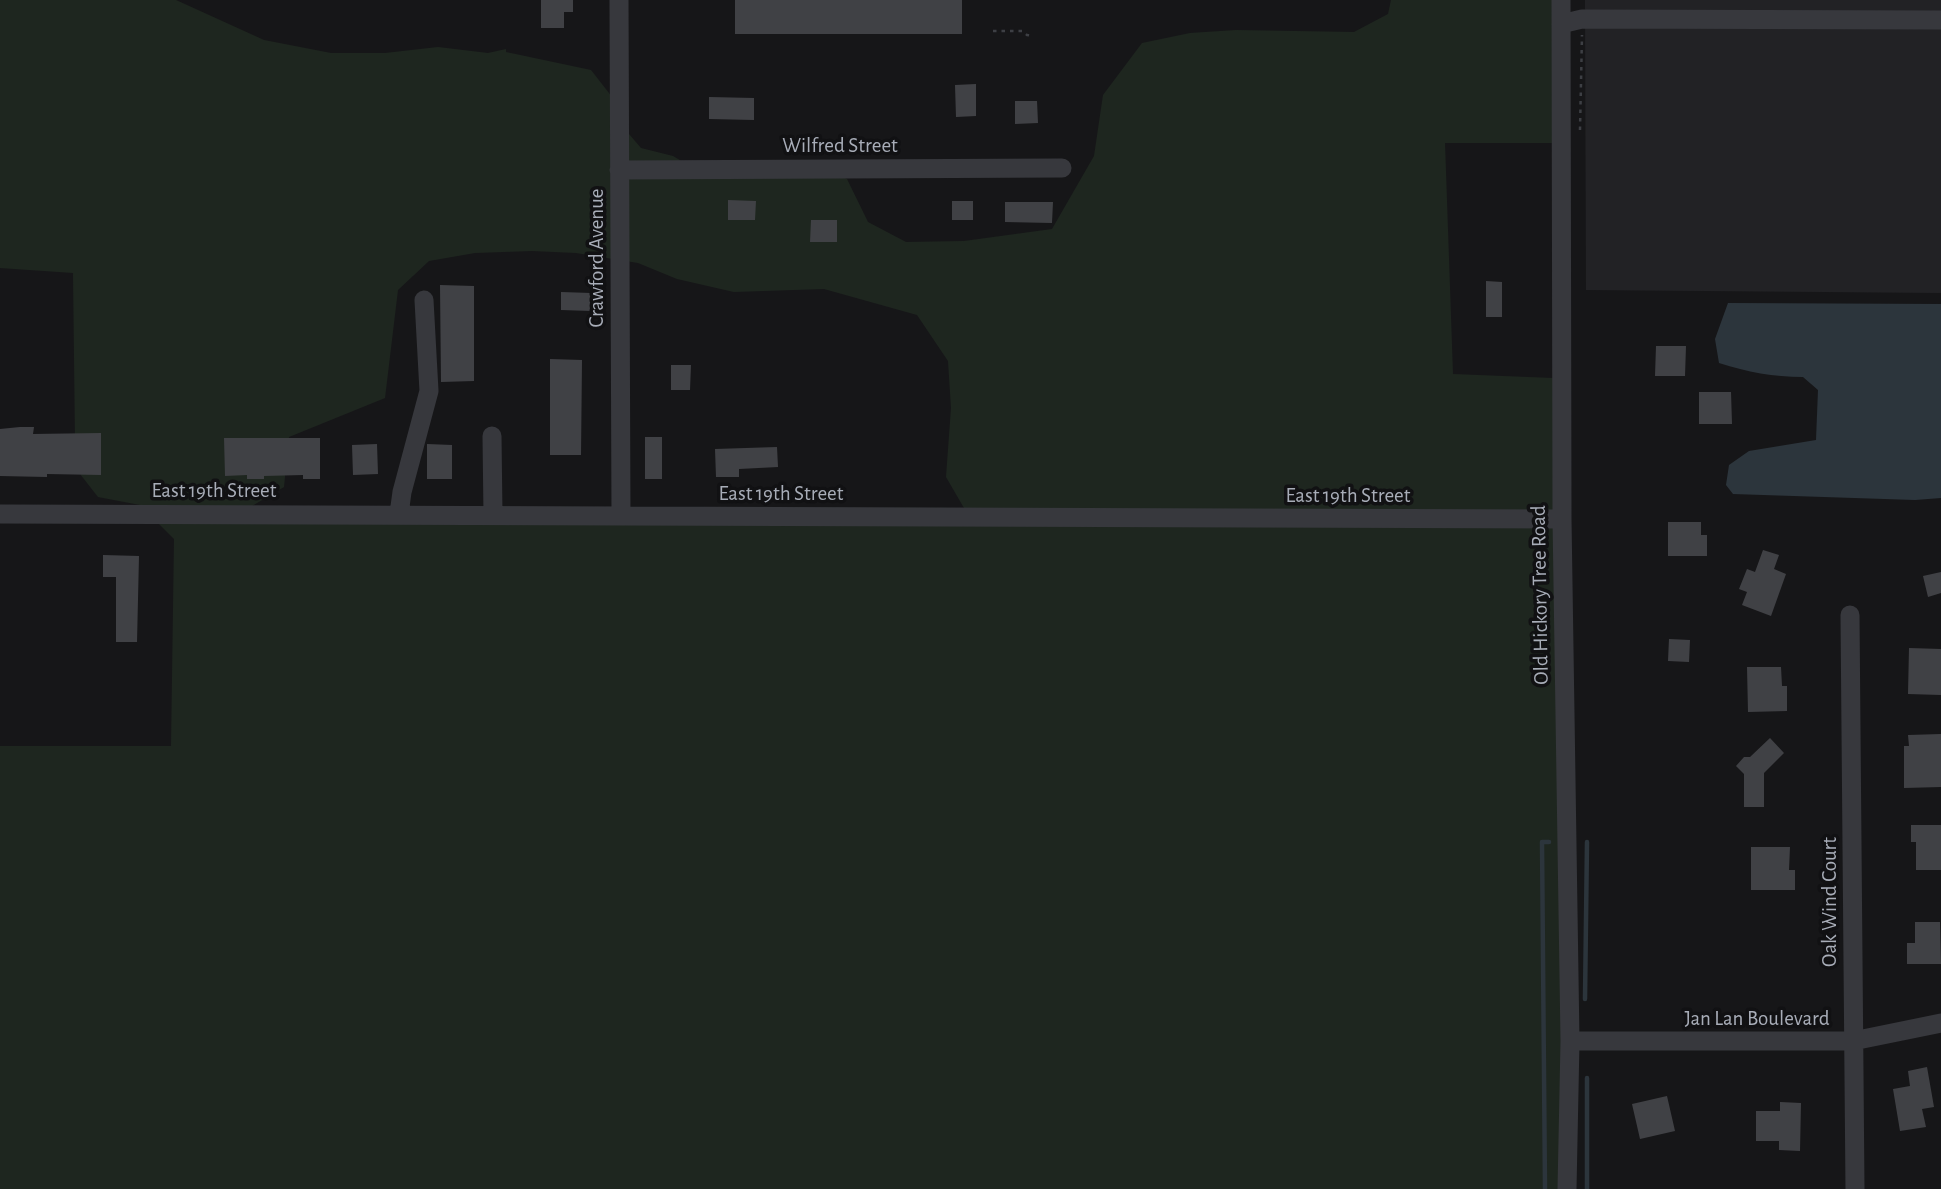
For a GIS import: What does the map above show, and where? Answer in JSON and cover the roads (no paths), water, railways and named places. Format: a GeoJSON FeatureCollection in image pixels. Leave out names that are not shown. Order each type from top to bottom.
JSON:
{"type":"FeatureCollection","features":[{"type":"Feature","properties":{"kind":"street","name":"Crawford Avenue"},"geometry":{"type":"LineString","coordinates":[[619,0],[621,516]]}},
{"type":"Feature","properties":{"kind":"street","name":"Old Hickory Tree Road"},"geometry":{"type":"LineString","coordinates":[[1561,0],[1562,519],[1570,1041],[1567,1189]]}},
{"type":"Feature","properties":{"kind":"street"},"geometry":{"type":"LineString","coordinates":[[1561,24],[1583,19],[1941,20]]}},
{"type":"Feature","properties":{"kind":"street","name":"Wilfred Street"},"geometry":{"type":"LineString","coordinates":[[619,170],[1062,168]]}},
{"type":"Feature","properties":{"kind":"street"},"geometry":{"type":"LineString","coordinates":[[399,514],[402,492],[429,391],[424,300]]}},
{"type":"Feature","properties":{"kind":"street"},"geometry":{"type":"LineString","coordinates":[[492,436],[493,515]]}},
{"type":"Feature","properties":{"kind":"street","name":"East 19th Street"},"geometry":{"type":"LineString","coordinates":[[0,514],[1562,519]]}},
{"type":"Feature","properties":{"kind":"street","name":"Oak Wind Court"},"geometry":{"type":"LineString","coordinates":[[1850,615],[1855,1189]]}},
{"type":"Feature","properties":{"kind":"street","name":"Jan Lan Boulevard"},"geometry":{"type":"LineString","coordinates":[[1570,1041],[1853,1041],[1941,1023]]}},
{"type":"Feature","properties":{"kind":"waterway"},"geometry":{"type":"LineString","coordinates":[[1545,1189],[1542,842],[1549,842]]}},
{"type":"Feature","properties":{"kind":"waterway"},"geometry":{"type":"LineString","coordinates":[[1585,999],[1587,842]]}},
{"type":"Feature","properties":{"kind":"waterway"},"geometry":{"type":"LineString","coordinates":[[1587,1078],[1587,1189]]}}]}
